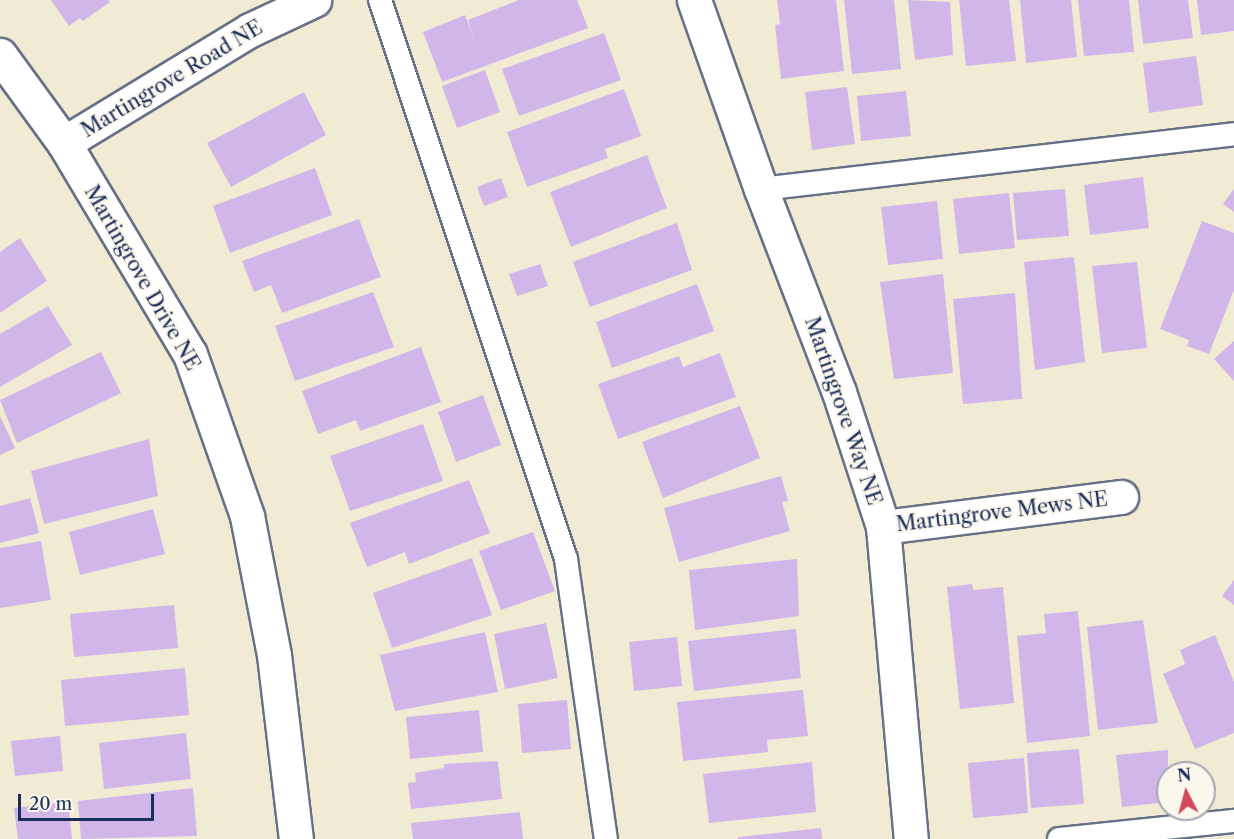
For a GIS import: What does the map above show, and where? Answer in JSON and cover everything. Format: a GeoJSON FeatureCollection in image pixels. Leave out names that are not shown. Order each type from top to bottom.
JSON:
{"type":"FeatureCollection","features":[{"type":"Feature","properties":{"kind":"street","name":"Martingrove Road NE"},"geometry":{"type":"LineString","coordinates":[[64,143],[250,30],[314,0]]}},
{"type":"Feature","properties":{"kind":"street","name":"Martingrove Way NE"},"geometry":{"type":"LineString","coordinates":[[694,0],[761,189],[839,392],[883,527],[911,839]]}},
{"type":"Feature","properties":{"kind":"street","name":"Martingrove Drive NE"},"geometry":{"type":"LineString","coordinates":[[0,55],[64,143],[190,354],[248,516],[274,655],[296,839]]}},
{"type":"Feature","properties":{"kind":"street","name":"Martingrove Mews NE"},"geometry":{"type":"LineString","coordinates":[[883,527],[1121,496]]}},
{"type":"Feature","properties":{"kind":"lane"},"geometry":{"type":"LineString","coordinates":[[380,0],[566,560],[606,839]]}},
{"type":"Feature","properties":{"kind":"lane"},"geometry":{"type":"LineString","coordinates":[[761,189],[1234,134]]}},
{"type":"Feature","properties":{"kind":"lane"},"geometry":{"type":"LineString","coordinates":[[1059,839],[1234,821]]}},
{"type":"Feature","properties":{"kind":"building"},"geometry":{"type":"Polygon","coordinates":[[[51,0],[108,0],[110,2],[83,21],[80,18],[69,26],[51,0]]]}},
{"type":"Feature","properties":{"kind":"building"},"geometry":{"type":"Polygon","coordinates":[[[519,0],[577,0],[588,28],[442,82],[423,32],[465,15],[476,44],[468,20],[519,0]]]}},
{"type":"Feature","properties":{"kind":"building"},"geometry":{"type":"Polygon","coordinates":[[[777,0],[836,0],[844,71],[781,79],[775,25],[780,24],[777,0]]]}},
{"type":"Feature","properties":{"kind":"building"},"geometry":{"type":"Polygon","coordinates":[[[844,0],[894,0],[901,69],[852,74],[844,0]]]}},
{"type":"Feature","properties":{"kind":"building"},"geometry":{"type":"Polygon","coordinates":[[[908,0],[950,2],[953,55],[915,60],[908,0]]]}},
{"type":"Feature","properties":{"kind":"building"},"geometry":{"type":"Polygon","coordinates":[[[959,0],[1009,0],[1016,61],[966,66],[959,0]]]}},
{"type":"Feature","properties":{"kind":"building"},"geometry":{"type":"Polygon","coordinates":[[[1020,0],[1071,0],[1077,57],[1026,63],[1020,0]]]}},
{"type":"Feature","properties":{"kind":"building"},"geometry":{"type":"Polygon","coordinates":[[[1078,0],[1129,0],[1134,52],[1084,56],[1078,0]]]}},
{"type":"Feature","properties":{"kind":"building"},"geometry":{"type":"Polygon","coordinates":[[[1138,0],[1188,0],[1193,38],[1143,44],[1138,0]]]}},
{"type":"Feature","properties":{"kind":"building"},"geometry":{"type":"Polygon","coordinates":[[[1197,0],[1234,0],[1234,31],[1201,35],[1197,0]]]}},
{"type":"Feature","properties":{"kind":"building"},"geometry":{"type":"Polygon","coordinates":[[[604,33],[621,80],[519,116],[502,69],[604,33]]]}},
{"type":"Feature","properties":{"kind":"building"},"geometry":{"type":"Polygon","coordinates":[[[1196,56],[1203,105],[1149,113],[1143,63],[1196,56]]]}},
{"type":"Feature","properties":{"kind":"building"},"geometry":{"type":"Polygon","coordinates":[[[485,70],[500,112],[457,128],[442,86],[485,70]]]}},
{"type":"Feature","properties":{"kind":"building"},"geometry":{"type":"Polygon","coordinates":[[[847,87],[855,144],[812,150],[805,92],[847,87]]]}},
{"type":"Feature","properties":{"kind":"building"},"geometry":{"type":"Polygon","coordinates":[[[624,89],[641,136],[605,149],[608,158],[527,187],[507,132],[624,89]]]}},
{"type":"Feature","properties":{"kind":"building"},"geometry":{"type":"Polygon","coordinates":[[[906,91],[911,136],[861,141],[857,96],[906,91]]]}},
{"type":"Feature","properties":{"kind":"building"},"geometry":{"type":"Polygon","coordinates":[[[304,92],[326,135],[231,187],[207,143],[304,92]]]}},
{"type":"Feature","properties":{"kind":"building"},"geometry":{"type":"Polygon","coordinates":[[[647,155],[667,208],[571,247],[550,192],[647,155]]]}},
{"type":"Feature","properties":{"kind":"building"},"geometry":{"type":"Polygon","coordinates":[[[315,168],[332,215],[230,253],[213,206],[315,168]]]}},
{"type":"Feature","properties":{"kind":"building"},"geometry":{"type":"Polygon","coordinates":[[[1143,177],[1149,228],[1090,235],[1084,185],[1143,177]]]}},
{"type":"Feature","properties":{"kind":"building"},"geometry":{"type":"Polygon","coordinates":[[[501,178],[508,197],[484,206],[477,187],[501,178]]]}},
{"type":"Feature","properties":{"kind":"building"},"geometry":{"type":"Polygon","coordinates":[[[1065,189],[1069,236],[1017,240],[1013,193],[1065,189]]]}},
{"type":"Feature","properties":{"kind":"building"},"geometry":{"type":"Polygon","coordinates":[[[1234,189],[1234,212],[1223,204],[1234,189]]]}},
{"type":"Feature","properties":{"kind":"building"},"geometry":{"type":"Polygon","coordinates":[[[1009,193],[1015,248],[959,254],[953,199],[1009,193]]]}},
{"type":"Feature","properties":{"kind":"building"},"geometry":{"type":"Polygon","coordinates":[[[937,201],[943,259],[888,265],[881,207],[937,201]]]}},
{"type":"Feature","properties":{"kind":"building"},"geometry":{"type":"Polygon","coordinates":[[[359,219],[381,277],[282,313],[271,285],[254,292],[242,261],[359,219]]]}},
{"type":"Feature","properties":{"kind":"building"},"geometry":{"type":"Polygon","coordinates":[[[1202,221],[1234,233],[1234,290],[1209,354],[1187,346],[1189,340],[1160,329],[1202,221]]]}},
{"type":"Feature","properties":{"kind":"building"},"geometry":{"type":"Polygon","coordinates":[[[677,223],[692,270],[590,307],[573,262],[677,223]]]}},
{"type":"Feature","properties":{"kind":"building"},"geometry":{"type":"Polygon","coordinates":[[[20,238],[47,281],[0,313],[0,252],[20,238]]]}},
{"type":"Feature","properties":{"kind":"building"},"geometry":{"type":"Polygon","coordinates":[[[1074,257],[1085,362],[1035,370],[1024,262],[1074,257]]]}},
{"type":"Feature","properties":{"kind":"building"},"geometry":{"type":"Polygon","coordinates":[[[1137,262],[1147,348],[1102,353],[1092,266],[1137,262]]]}},
{"type":"Feature","properties":{"kind":"building"},"geometry":{"type":"Polygon","coordinates":[[[540,264],[548,286],[517,296],[509,274],[540,264]]]}},
{"type":"Feature","properties":{"kind":"building"},"geometry":{"type":"Polygon","coordinates":[[[943,274],[953,373],[894,379],[880,282],[943,274]]]}},
{"type":"Feature","properties":{"kind":"building"},"geometry":{"type":"Polygon","coordinates":[[[697,284],[714,331],[612,368],[596,322],[697,284]]]}},
{"type":"Feature","properties":{"kind":"building"},"geometry":{"type":"Polygon","coordinates":[[[373,292],[394,347],[295,381],[275,326],[373,292]]]}},
{"type":"Feature","properties":{"kind":"building"},"geometry":{"type":"Polygon","coordinates":[[[1015,293],[1022,399],[963,404],[953,299],[1015,293]]]}},
{"type":"Feature","properties":{"kind":"building"},"geometry":{"type":"Polygon","coordinates":[[[48,306],[72,345],[0,387],[0,334],[48,306]]]}},
{"type":"Feature","properties":{"kind":"building"},"geometry":{"type":"Polygon","coordinates":[[[1234,341],[1234,381],[1214,359],[1234,341]]]}},
{"type":"Feature","properties":{"kind":"building"},"geometry":{"type":"Polygon","coordinates":[[[421,347],[441,402],[360,431],[356,420],[318,434],[302,391],[421,347]]]}},
{"type":"Feature","properties":{"kind":"building"},"geometry":{"type":"Polygon","coordinates":[[[101,352],[121,393],[17,443],[0,400],[101,352]]]}},
{"type":"Feature","properties":{"kind":"building"},"geometry":{"type":"Polygon","coordinates":[[[720,353],[736,397],[618,439],[598,384],[679,356],[683,367],[720,353]]]}},
{"type":"Feature","properties":{"kind":"building"},"geometry":{"type":"Polygon","coordinates":[[[483,395],[501,445],[456,462],[438,412],[483,395]]]}},
{"type":"Feature","properties":{"kind":"building"},"geometry":{"type":"Polygon","coordinates":[[[740,406],[760,458],[663,498],[642,442],[740,406]]]}},
{"type":"Feature","properties":{"kind":"building"},"geometry":{"type":"Polygon","coordinates":[[[0,416],[15,448],[0,455],[0,416]]]}},
{"type":"Feature","properties":{"kind":"building"},"geometry":{"type":"Polygon","coordinates":[[[423,424],[443,481],[350,511],[330,456],[423,424]]]}},
{"type":"Feature","properties":{"kind":"building"},"geometry":{"type":"Polygon","coordinates":[[[149,439],[158,496],[44,524],[31,471],[149,439]]]}},
{"type":"Feature","properties":{"kind":"building"},"geometry":{"type":"Polygon","coordinates":[[[781,476],[788,501],[782,502],[790,531],[679,562],[664,508],[781,476]]]}},
{"type":"Feature","properties":{"kind":"building"},"geometry":{"type":"Polygon","coordinates":[[[469,480],[490,533],[409,564],[405,552],[367,567],[350,523],[469,480]]]}},
{"type":"Feature","properties":{"kind":"building"},"geometry":{"type":"Polygon","coordinates":[[[30,498],[39,533],[0,543],[0,506],[30,498]]]}},
{"type":"Feature","properties":{"kind":"building"},"geometry":{"type":"Polygon","coordinates":[[[153,509],[165,554],[80,575],[69,532],[153,509]]]}},
{"type":"Feature","properties":{"kind":"building"},"geometry":{"type":"Polygon","coordinates":[[[533,532],[555,591],[501,610],[479,551],[533,532]]]}},
{"type":"Feature","properties":{"kind":"building"},"geometry":{"type":"Polygon","coordinates":[[[41,541],[51,600],[0,608],[0,548],[41,541]]]}},
{"type":"Feature","properties":{"kind":"building"},"geometry":{"type":"Polygon","coordinates":[[[472,558],[492,615],[392,648],[373,593],[472,558]]]}},
{"type":"Feature","properties":{"kind":"building"},"geometry":{"type":"Polygon","coordinates":[[[797,559],[799,616],[695,630],[689,570],[797,559]]]}},
{"type":"Feature","properties":{"kind":"building"},"geometry":{"type":"Polygon","coordinates":[[[1234,580],[1234,605],[1222,596],[1234,580]]]}},
{"type":"Feature","properties":{"kind":"building"},"geometry":{"type":"Polygon","coordinates":[[[972,584],[973,590],[1003,587],[1014,703],[960,709],[947,587],[972,584]]]}},
{"type":"Feature","properties":{"kind":"building"},"geometry":{"type":"Polygon","coordinates":[[[174,605],[178,648],[74,657],[70,614],[174,605]]]}},
{"type":"Feature","properties":{"kind":"building"},"geometry":{"type":"Polygon","coordinates":[[[1078,611],[1090,736],[1027,743],[1017,636],[1046,633],[1044,614],[1078,611]]]}},
{"type":"Feature","properties":{"kind":"building"},"geometry":{"type":"Polygon","coordinates":[[[1143,620],[1158,723],[1098,730],[1087,627],[1143,620]]]}},
{"type":"Feature","properties":{"kind":"building"},"geometry":{"type":"Polygon","coordinates":[[[546,623],[558,678],[505,689],[494,634],[546,623]]]}},
{"type":"Feature","properties":{"kind":"building"},"geometry":{"type":"Polygon","coordinates":[[[796,629],[801,678],[694,691],[688,641],[796,629]]]}},
{"type":"Feature","properties":{"kind":"building"},"geometry":{"type":"Polygon","coordinates":[[[485,632],[498,692],[395,711],[380,655],[485,632]]]}},
{"type":"Feature","properties":{"kind":"building"},"geometry":{"type":"Polygon","coordinates":[[[1215,635],[1234,682],[1234,733],[1195,749],[1163,674],[1185,664],[1180,650],[1215,635]]]}},
{"type":"Feature","properties":{"kind":"building"},"geometry":{"type":"Polygon","coordinates":[[[677,637],[682,686],[634,691],[629,642],[677,637]]]}},
{"type":"Feature","properties":{"kind":"building"},"geometry":{"type":"Polygon","coordinates":[[[185,668],[189,715],[65,726],[61,680],[185,668]]]}},
{"type":"Feature","properties":{"kind":"building"},"geometry":{"type":"Polygon","coordinates":[[[803,690],[808,736],[767,740],[768,752],[683,761],[677,702],[803,690]]]}},
{"type":"Feature","properties":{"kind":"building"},"geometry":{"type":"Polygon","coordinates":[[[567,700],[571,749],[522,753],[518,704],[567,700]]]}},
{"type":"Feature","properties":{"kind":"building"},"geometry":{"type":"Polygon","coordinates":[[[479,710],[483,752],[410,759],[406,717],[479,710]]]}},
{"type":"Feature","properties":{"kind":"building"},"geometry":{"type":"Polygon","coordinates":[[[186,733],[191,779],[104,789],[99,743],[186,733]]]}},
{"type":"Feature","properties":{"kind":"building"},"geometry":{"type":"Polygon","coordinates":[[[60,736],[63,771],[15,776],[11,741],[60,736]]]}},
{"type":"Feature","properties":{"kind":"building"},"geometry":{"type":"Polygon","coordinates":[[[1079,749],[1084,804],[1031,808],[1027,753],[1079,749]]]}},
{"type":"Feature","properties":{"kind":"building"},"geometry":{"type":"Polygon","coordinates":[[[1168,750],[1168,761],[1156,761],[1156,803],[1122,807],[1116,755],[1168,750]]]}},
{"type":"Feature","properties":{"kind":"building"},"geometry":{"type":"Polygon","coordinates":[[[1024,758],[1028,813],[973,818],[968,763],[1024,758]]]}},
{"type":"Feature","properties":{"kind":"building"},"geometry":{"type":"Polygon","coordinates":[[[498,761],[502,799],[411,809],[408,783],[416,782],[415,773],[444,768],[444,764],[498,761]]]}},
{"type":"Feature","properties":{"kind":"building"},"geometry":{"type":"Polygon","coordinates":[[[812,762],[816,812],[709,823],[703,774],[812,762]]]}},
{"type":"Feature","properties":{"kind":"building"},"geometry":{"type":"Polygon","coordinates":[[[193,788],[197,836],[81,839],[78,801],[193,788]]]}},
{"type":"Feature","properties":{"kind":"building"},"geometry":{"type":"Polygon","coordinates":[[[68,802],[72,839],[18,839],[14,808],[68,802]]]}},
{"type":"Feature","properties":{"kind":"building"},"geometry":{"type":"Polygon","coordinates":[[[520,812],[523,839],[413,839],[411,823],[520,812]]]}},
{"type":"Feature","properties":{"kind":"building"},"geometry":{"type":"Polygon","coordinates":[[[821,828],[822,839],[738,839],[738,837],[821,828]]]}}]}
